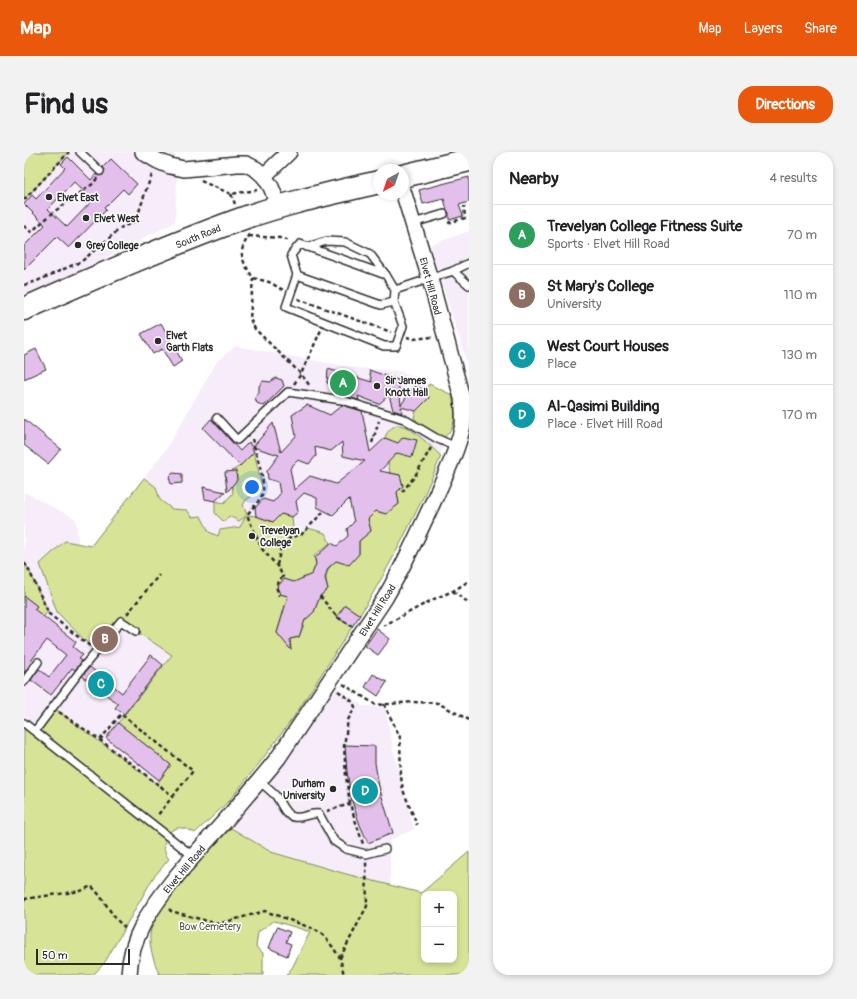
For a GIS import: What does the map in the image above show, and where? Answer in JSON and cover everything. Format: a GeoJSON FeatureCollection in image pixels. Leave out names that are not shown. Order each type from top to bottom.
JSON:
{"type":"FeatureCollection","features":[{"type":"Feature","properties":{"kind":"main road"},"geometry":{"type":"LineString","coordinates":[[409,175],[469,160]]}},
{"type":"Feature","properties":{"kind":"main road","name":"South Road"},"geometry":{"type":"LineString","coordinates":[[24,309],[102,274],[245,228],[279,207],[373,184]]}},
{"type":"Feature","properties":{"kind":"street"},"geometry":{"type":"LineString","coordinates":[[143,152],[170,166],[184,168],[246,164],[256,169],[268,181],[279,207]]}},
{"type":"Feature","properties":{"kind":"street"},"geometry":{"type":"LineString","coordinates":[[268,181],[289,152]]}},
{"type":"Feature","properties":{"kind":"street","name":"Elvet Hill Road"},"geometry":{"type":"LineString","coordinates":[[129,975],[132,950],[137,935],[146,917],[193,856],[259,782],[278,758],[362,634],[400,573],[438,491],[456,447],[466,411],[430,279],[406,200]]}},
{"type":"Feature","properties":{"kind":"lane"},"geometry":{"type":"LineString","coordinates":[[80,152],[100,171]]}},
{"type":"Feature","properties":{"kind":"lane"},"geometry":{"type":"LineString","coordinates":[[413,223],[444,214]]}},
{"type":"Feature","properties":{"kind":"lane"},"geometry":{"type":"LineString","coordinates":[[327,240],[345,242],[370,254],[395,290],[394,302],[403,326],[396,346],[384,346],[286,307],[298,275],[291,255],[303,245],[327,240]]}},
{"type":"Feature","properties":{"kind":"lane"},"geometry":{"type":"LineString","coordinates":[[303,245],[386,275]]}},
{"type":"Feature","properties":{"kind":"lane"},"geometry":{"type":"LineString","coordinates":[[395,290],[453,271],[469,263]]}},
{"type":"Feature","properties":{"kind":"lane"},"geometry":{"type":"LineString","coordinates":[[453,271],[469,285]]}},
{"type":"Feature","properties":{"kind":"lane"},"geometry":{"type":"LineString","coordinates":[[298,275],[381,305],[394,302]]}},
{"type":"Feature","properties":{"kind":"lane"},"geometry":{"type":"LineString","coordinates":[[216,418],[237,440],[288,392],[342,400],[404,419],[436,438],[456,447]]}},
{"type":"Feature","properties":{"kind":"lane"},"geometry":{"type":"LineString","coordinates":[[35,731],[121,621],[136,632]]}},
{"type":"Feature","properties":{"kind":"lane"},"geometry":{"type":"LineString","coordinates":[[24,682],[38,662]]}},
{"type":"Feature","properties":{"kind":"lane"},"geometry":{"type":"LineString","coordinates":[[24,723],[152,822],[193,856]]}},
{"type":"Feature","properties":{"kind":"lane"},"geometry":{"type":"LineString","coordinates":[[259,782],[275,795],[291,817],[299,818],[311,814],[319,814],[334,841],[346,848],[366,854],[385,849]]}},
{"type":"Feature","properties":{"kind":"path"},"geometry":{"type":"LineString","coordinates":[[24,200],[69,152]]}},
{"type":"Feature","properties":{"kind":"path"},"geometry":{"type":"LineString","coordinates":[[24,285],[37,281],[82,261],[122,228],[132,224],[137,218],[147,187],[158,161]]}},
{"type":"Feature","properties":{"kind":"path"},"geometry":{"type":"LineString","coordinates":[[184,168],[196,179],[231,194],[246,192],[268,181]]}},
{"type":"Feature","properties":{"kind":"path"},"geometry":{"type":"LineString","coordinates":[[24,226],[31,232],[55,211],[94,183],[100,171]]}},
{"type":"Feature","properties":{"kind":"path"},"geometry":{"type":"LineString","coordinates":[[444,214],[447,223],[465,218],[464,206]]}},
{"type":"Feature","properties":{"kind":"path"},"geometry":{"type":"LineString","coordinates":[[303,245],[245,228],[244,242],[241,251],[242,257],[253,278],[250,319],[255,329],[301,374],[310,386],[316,389]]}},
{"type":"Feature","properties":{"kind":"path"},"geometry":{"type":"LineString","coordinates":[[253,278],[269,282],[295,298],[400,336],[414,339],[435,337],[444,334]]}},
{"type":"Feature","properties":{"kind":"path"},"geometry":{"type":"LineString","coordinates":[[288,392],[301,374],[324,322]]}},
{"type":"Feature","properties":{"kind":"path"},"geometry":{"type":"LineString","coordinates":[[372,443],[382,412]]}},
{"type":"Feature","properties":{"kind":"path"},"geometry":{"type":"LineString","coordinates":[[248,429],[259,461],[263,494],[247,515],[262,549],[277,566],[283,576],[276,586],[279,596]]}},
{"type":"Feature","properties":{"kind":"path"},"geometry":{"type":"LineString","coordinates":[[402,492],[414,476],[436,438]]}},
{"type":"Feature","properties":{"kind":"path"},"geometry":{"type":"LineString","coordinates":[[277,566],[281,547],[290,538],[302,534],[324,511]]}},
{"type":"Feature","properties":{"kind":"path"},"geometry":{"type":"LineString","coordinates":[[24,563],[27,566],[49,614],[96,652]]}},
{"type":"Feature","properties":{"kind":"path"},"geometry":{"type":"LineString","coordinates":[[121,621],[159,575]]}},
{"type":"Feature","properties":{"kind":"path"},"geometry":{"type":"LineString","coordinates":[[379,628],[434,599],[453,591],[469,581]]}},
{"type":"Feature","properties":{"kind":"path"},"geometry":{"type":"LineString","coordinates":[[453,591],[469,603]]}},
{"type":"Feature","properties":{"kind":"path"},"geometry":{"type":"LineString","coordinates":[[320,596],[337,617],[362,634]]}},
{"type":"Feature","properties":{"kind":"path"},"geometry":{"type":"LineString","coordinates":[[330,681],[376,705],[413,702],[438,704],[469,720]]}},
{"type":"Feature","properties":{"kind":"path"},"geometry":{"type":"LineString","coordinates":[[330,681],[353,702],[355,707],[348,720],[344,739],[346,776],[350,804],[366,854],[367,906],[340,958]]}},
{"type":"Feature","properties":{"kind":"path"},"geometry":{"type":"LineString","coordinates":[[384,704],[400,737],[401,777],[403,790],[417,825]]}},
{"type":"Feature","properties":{"kind":"path"},"geometry":{"type":"LineString","coordinates":[[54,708],[100,740],[173,796]]}},
{"type":"Feature","properties":{"kind":"path"},"geometry":{"type":"LineString","coordinates":[[100,740],[121,714],[193,771],[152,822]]}},
{"type":"Feature","properties":{"kind":"path"},"geometry":{"type":"LineString","coordinates":[[319,814],[350,804]]}},
{"type":"Feature","properties":{"kind":"path"},"geometry":{"type":"LineString","coordinates":[[24,899],[82,891],[91,886],[98,892],[120,924],[137,935]]}},
{"type":"Feature","properties":{"kind":"path"},"geometry":{"type":"LineString","coordinates":[[158,900],[171,911],[218,924],[265,911],[314,929],[324,936],[340,958],[344,975]]}},
{"type":"Feature","properties":{"kind":"shaded area","name":"Grey College"},"geometry":{"type":"Polygon","coordinates":[[[24,152],[173,152],[178,161],[175,222],[88,267],[24,296],[24,152]]]}},
{"type":"Feature","properties":{"kind":"shaded area"},"geometry":{"type":"Polygon","coordinates":[[[469,231],[469,370],[430,245],[469,231]]]}},
{"type":"Feature","properties":{"kind":"shaded area"},"geometry":{"type":"Polygon","coordinates":[[[236,346],[356,368],[401,371],[452,395],[455,418],[410,526],[386,572],[360,615],[261,761],[229,801],[195,833],[186,829],[178,828],[172,831],[165,840],[164,849],[165,854],[169,859],[24,819],[24,492],[76,519],[80,559],[167,448],[217,361],[236,346]]]}},
{"type":"Feature","properties":{"kind":"shaded area","name":"Durham University"},"geometry":{"type":"Polygon","coordinates":[[[337,687],[363,706],[385,707],[393,749],[414,829],[390,840],[390,885],[271,852],[231,828],[295,748],[337,687]]]}},
{"type":"Feature","properties":{"kind":"green space"},"geometry":{"type":"Polygon","coordinates":[[[24,152],[69,152],[24,200],[24,152]]]}},
{"type":"Feature","properties":{"kind":"green space"},"geometry":{"type":"Polygon","coordinates":[[[429,384],[452,395],[454,418],[452,428],[444,437],[431,432],[414,418],[416,411],[429,398],[426,390],[429,384]]]}},
{"type":"Feature","properties":{"kind":"green space"},"geometry":{"type":"Polygon","coordinates":[[[397,425],[408,428],[414,432],[441,456],[404,537],[360,615],[345,605],[337,616],[352,627],[293,718],[229,801],[195,833],[187,829],[177,828],[169,833],[166,837],[164,846],[166,855],[169,859],[153,878],[105,962],[96,972],[92,975],[24,975],[24,727],[35,731],[54,708],[157,784],[171,765],[118,723],[172,655],[121,621],[96,652],[57,612],[40,564],[65,541],[91,546],[144,478],[156,487],[160,500],[172,509],[187,510],[192,517],[201,516],[209,532],[218,536],[220,530],[240,527],[246,516],[239,521],[229,516],[224,522],[215,513],[215,501],[224,503],[233,493],[232,486],[237,480],[237,475],[232,471],[240,466],[254,452],[262,486],[246,500],[243,505],[247,515],[256,516],[273,522],[281,514],[292,517],[293,530],[302,534],[308,528],[325,533],[330,543],[314,556],[316,564],[312,574],[301,579],[302,585],[284,579],[277,587],[280,594],[288,596],[277,633],[285,642],[290,641],[290,639],[299,637],[305,620],[314,612],[320,596],[328,589],[326,574],[331,566],[330,560],[335,553],[336,561],[349,564],[359,554],[359,541],[371,531],[368,519],[376,511],[386,514],[399,504],[397,492],[403,486],[400,475],[390,473],[388,462],[395,447],[392,441],[385,438],[390,430],[397,425]]]}},
{"type":"Feature","properties":{"kind":"green space"},"geometry":{"type":"Polygon","coordinates":[[[27,566],[48,611],[31,632],[24,622],[37,606],[24,596],[24,568],[27,566]]]}},
{"type":"Feature","properties":{"kind":"green space","name":"Bow Cemetery"},"geometry":{"type":"Polygon","coordinates":[[[231,828],[271,852],[346,874],[421,893],[421,963],[457,963],[457,891],[423,891],[469,852],[469,975],[286,975],[292,968],[310,932],[274,921],[258,932],[256,947],[263,953],[263,975],[159,974],[150,945],[150,935],[153,924],[171,896],[197,864],[231,828]]]}},
{"type":"Feature","properties":{"kind":"building"},"geometry":{"type":"Polygon","coordinates":[[[68,157],[91,180],[96,174],[99,176],[103,175],[105,170],[103,167],[111,159],[137,184],[128,194],[123,189],[104,208],[106,210],[69,248],[57,237],[24,270],[24,246],[45,225],[24,204],[32,195],[36,199],[65,168],[61,164],[68,157]],[[74,182],[48,209],[67,227],[93,200],[74,182]]]}},
{"type":"Feature","properties":{"kind":"building"},"geometry":{"type":"Polygon","coordinates":[[[469,177],[469,202],[459,205],[463,216],[449,220],[449,213],[444,199],[423,204],[419,190],[469,177]]]}},
{"type":"Feature","properties":{"kind":"building","name":"Elvet Garth Flats"},"geometry":{"type":"Polygon","coordinates":[[[161,323],[182,361],[173,367],[162,349],[153,354],[141,334],[161,323]]]}},
{"type":"Feature","properties":{"kind":"building"},"geometry":{"type":"Polygon","coordinates":[[[36,349],[46,369],[24,379],[24,355],[36,349]]]}},
{"type":"Feature","properties":{"kind":"building"},"geometry":{"type":"Polygon","coordinates":[[[328,369],[372,382],[369,370],[398,380],[401,405],[414,386],[426,390],[429,398],[416,411],[401,407],[402,413],[393,410],[389,395],[379,404],[358,396],[359,400],[351,398],[355,394],[327,383],[328,369]]]}},
{"type":"Feature","properties":{"kind":"building"},"geometry":{"type":"Polygon","coordinates":[[[276,378],[282,380],[284,386],[264,406],[257,403],[255,398],[259,392],[259,386],[263,381],[270,382],[276,378]]]}},
{"type":"Feature","properties":{"kind":"building"},"geometry":{"type":"Polygon","coordinates":[[[307,405],[330,415],[342,405],[362,411],[370,452],[385,438],[398,443],[403,437],[417,440],[412,457],[397,453],[380,471],[400,475],[403,486],[397,492],[399,504],[386,514],[376,511],[368,519],[371,531],[359,541],[359,554],[349,565],[336,561],[328,568],[325,578],[328,589],[320,596],[314,612],[305,620],[299,637],[290,639],[291,650],[277,633],[288,596],[280,594],[277,587],[284,579],[294,582],[312,574],[316,564],[315,558],[331,543],[337,546],[348,536],[347,529],[354,522],[349,499],[333,515],[317,507],[317,498],[304,493],[296,501],[298,512],[292,517],[281,514],[273,522],[256,516],[255,508],[263,499],[273,502],[280,494],[278,482],[268,479],[267,471],[279,455],[253,447],[273,423],[281,452],[296,436],[292,415],[307,405]],[[342,442],[331,451],[315,447],[316,456],[309,464],[298,460],[290,468],[294,490],[310,476],[336,484],[365,461],[343,456],[342,442]]]}},
{"type":"Feature","properties":{"kind":"building"},"geometry":{"type":"Polygon","coordinates":[[[24,419],[61,449],[48,464],[24,445],[24,419]]]}},
{"type":"Feature","properties":{"kind":"building"},"geometry":{"type":"Polygon","coordinates":[[[211,419],[240,451],[249,442],[254,452],[240,466],[203,428],[211,419]]]}},
{"type":"Feature","properties":{"kind":"building"},"geometry":{"type":"Polygon","coordinates":[[[236,471],[237,480],[227,492],[225,472],[236,471]]]}},
{"type":"Feature","properties":{"kind":"building"},"geometry":{"type":"Polygon","coordinates":[[[173,473],[182,474],[182,483],[171,484],[169,477],[173,473]]]}},
{"type":"Feature","properties":{"kind":"building"},"geometry":{"type":"Polygon","coordinates":[[[203,487],[225,492],[215,501],[205,499],[203,487]]]}},
{"type":"Feature","properties":{"kind":"building"},"geometry":{"type":"Polygon","coordinates":[[[24,596],[37,606],[34,609],[76,642],[73,647],[83,655],[79,659],[82,661],[75,670],[72,668],[51,695],[31,680],[39,669],[49,677],[66,655],[47,640],[30,662],[31,663],[24,673],[24,596]]]}},
{"type":"Feature","properties":{"kind":"building"},"geometry":{"type":"Polygon","coordinates":[[[345,605],[360,615],[352,627],[337,617],[345,605]]]}},
{"type":"Feature","properties":{"kind":"building"},"geometry":{"type":"Polygon","coordinates":[[[377,629],[390,639],[378,655],[365,646],[377,629]]]}},
{"type":"Feature","properties":{"kind":"building"},"geometry":{"type":"Polygon","coordinates":[[[151,655],[163,665],[124,714],[115,708],[118,704],[82,676],[90,667],[122,693],[151,655]]]}},
{"type":"Feature","properties":{"kind":"building"},"geometry":{"type":"Polygon","coordinates":[[[373,674],[387,682],[378,696],[365,687],[373,674]]]}},
{"type":"Feature","properties":{"kind":"building"},"geometry":{"type":"Polygon","coordinates":[[[118,723],[171,765],[159,780],[106,738],[118,723]]]}},
{"type":"Feature","properties":{"kind":"building"},"geometry":{"type":"Polygon","coordinates":[[[345,745],[375,746],[375,763],[379,787],[393,833],[368,843],[352,801],[347,772],[345,745]]]}},
{"type":"Feature","properties":{"kind":"building"},"geometry":{"type":"Polygon","coordinates":[[[277,927],[290,932],[286,942],[291,944],[287,956],[269,948],[277,927]]]}},
{"type":"Feature","properties":{"kind":"place","name":"Elvet East"},"geometry":{"type":"Point","coordinates":[49,197]}},
{"type":"Feature","properties":{"kind":"place","name":"Elvet West"},"geometry":{"type":"Point","coordinates":[86,218]}},
{"type":"Feature","properties":{"kind":"place","name":"Grey College"},"geometry":{"type":"Point","coordinates":[78,245]}},
{"type":"Feature","properties":{"kind":"place","name":"Elvet Garth Flats"},"geometry":{"type":"Point","coordinates":[158,341]}},
{"type":"Feature","properties":{"kind":"place","name":"Trevelyan College Fitness Suite"},"geometry":{"type":"Point","coordinates":[343,383]}},
{"type":"Feature","properties":{"kind":"place","name":"Sir James Knott Hall"},"geometry":{"type":"Point","coordinates":[377,386]}},
{"type":"Feature","properties":{"kind":"place","name":"Trevelyan College"},"geometry":{"type":"Point","coordinates":[252,536]}},
{"type":"Feature","properties":{"kind":"place","name":"St Mary's College"},"geometry":{"type":"Point","coordinates":[105,639]}},
{"type":"Feature","properties":{"kind":"place","name":"West Court Houses"},"geometry":{"type":"Point","coordinates":[101,684]}},
{"type":"Feature","properties":{"kind":"place","name":"Durham University"},"geometry":{"type":"Point","coordinates":[333,789]}},
{"type":"Feature","properties":{"kind":"place","name":"Al-Qasimi Building"},"geometry":{"type":"Point","coordinates":[365,791]}}]}
